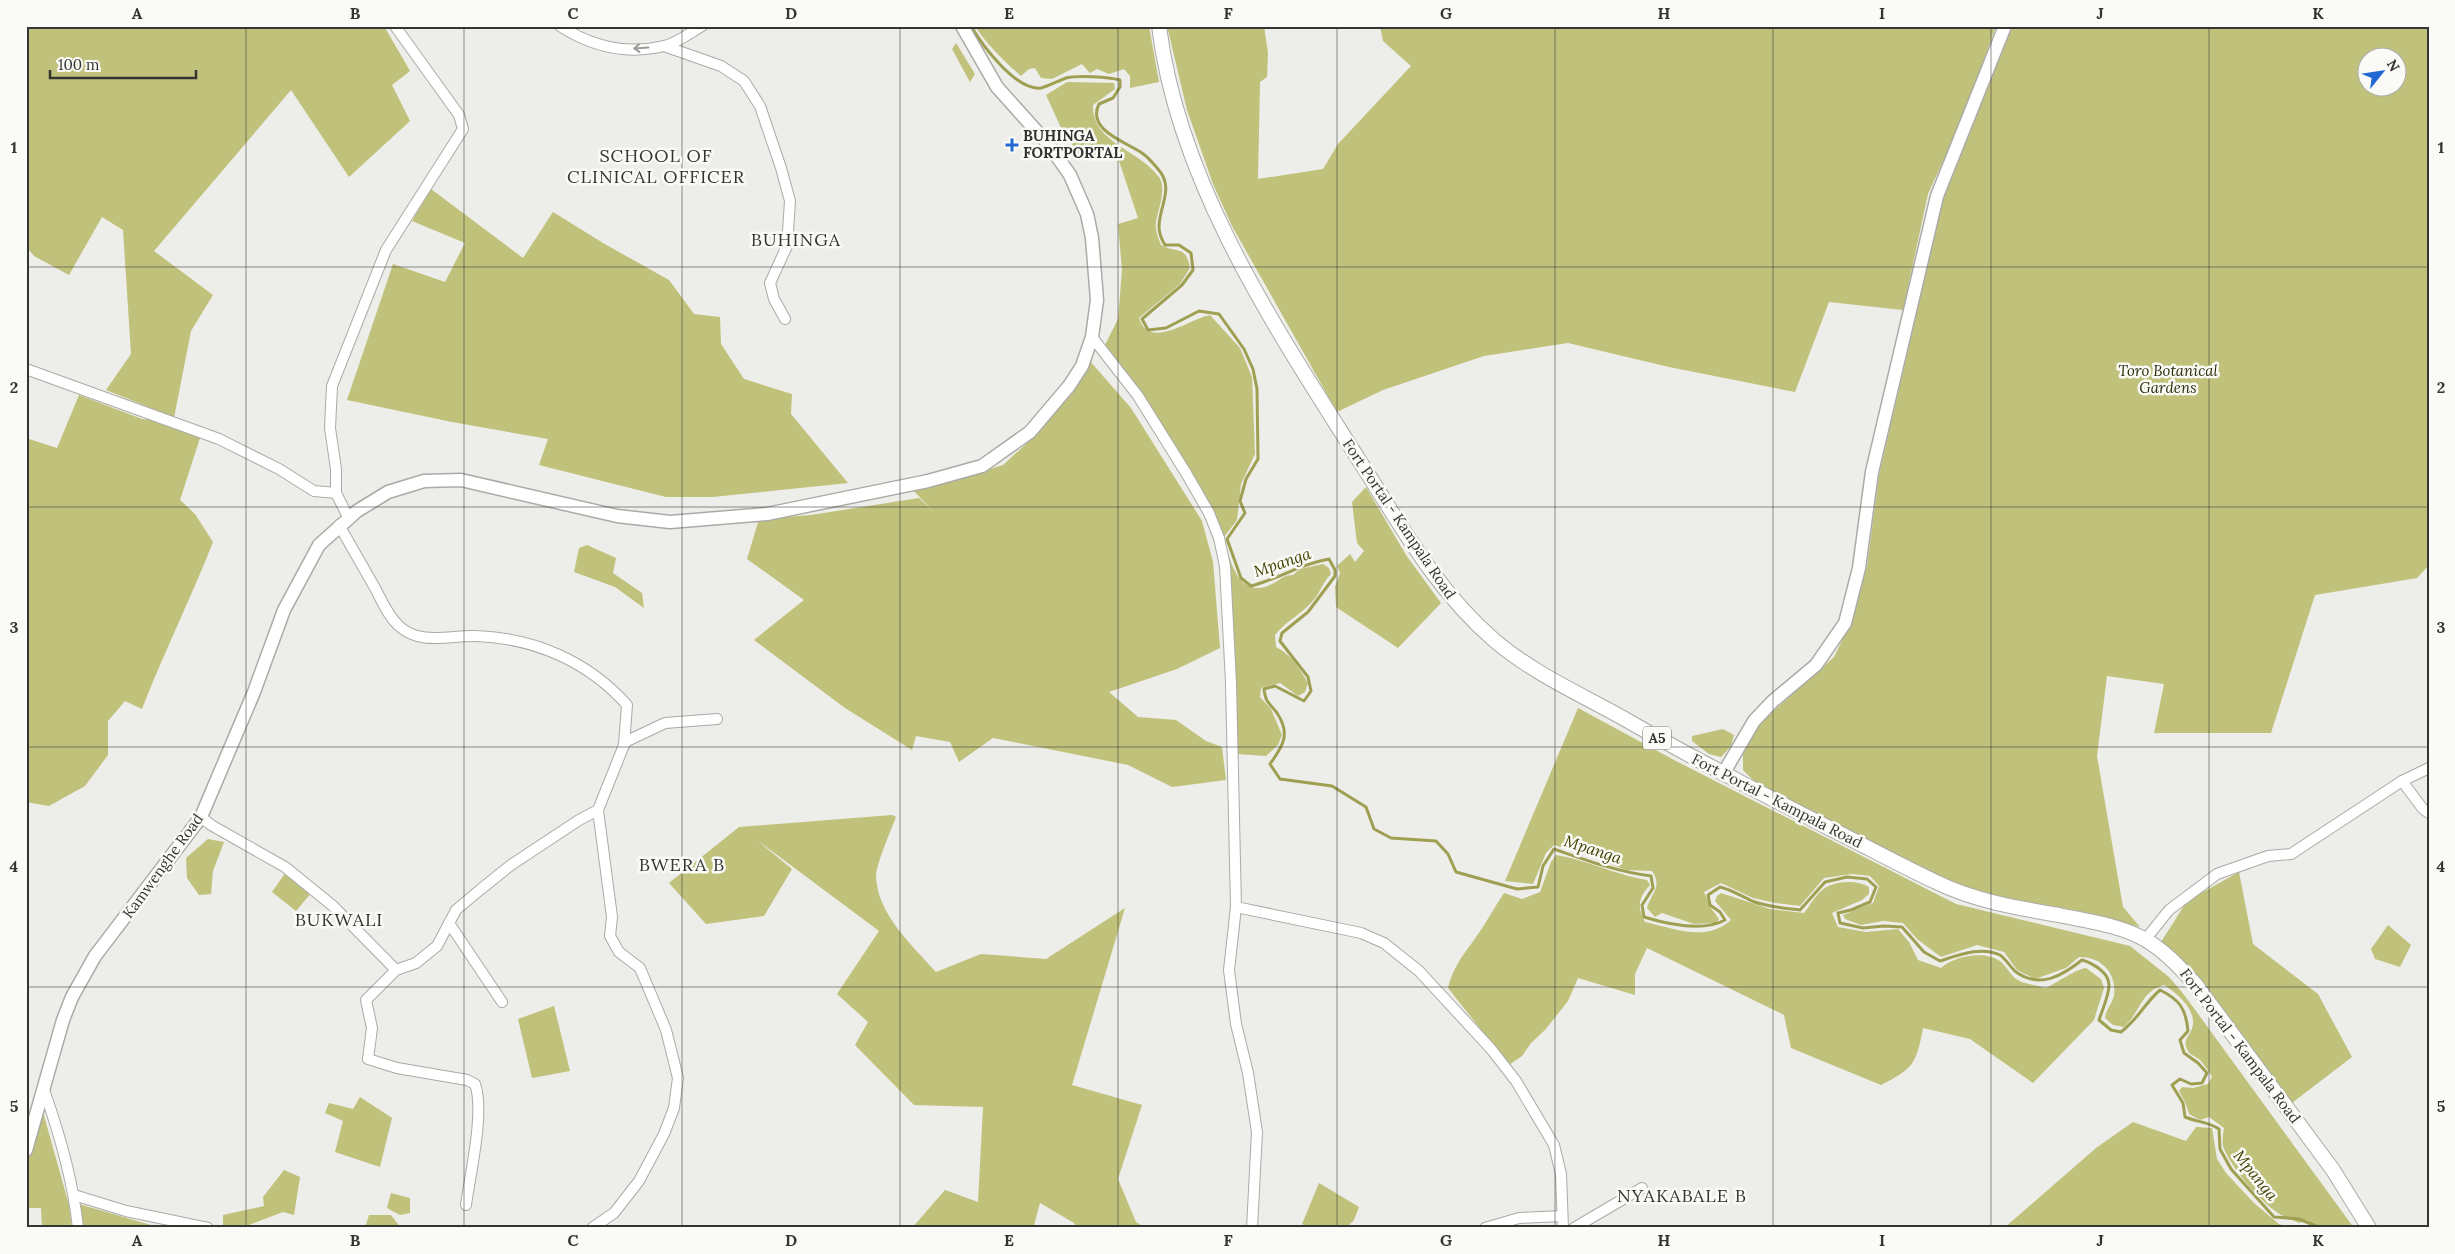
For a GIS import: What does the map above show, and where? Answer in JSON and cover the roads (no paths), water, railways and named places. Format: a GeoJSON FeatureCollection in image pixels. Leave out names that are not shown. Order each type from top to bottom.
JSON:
{"type":"FeatureCollection","features":[{"type":"Feature","properties":{"kind":"highway","name":"Fort Portal - Kampala Road"},"geometry":{"type":"LineString","coordinates":[[1159,26],[1178,117],[1217,215],[1237,256],[1348,443],[1419,554],[1453,601],[1496,642],[1538,670],[1723,774],[1937,883],[1965,895],[1996,904],[2113,927],[2145,940],[2178,965],[2196,985],[2349,1192],[2369,1228]]}},
{"type":"Feature","properties":{"kind":"main road","name":"Kamwenghe Road"},"geometry":{"type":"LineString","coordinates":[[26,1150],[72,996],[95,956],[201,817],[254,692],[284,610],[319,545],[348,518],[388,492],[424,480],[461,480],[617,516],[670,522],[767,514],[928,481],[982,466],[1030,432],[1069,386],[1082,366],[1092,337],[1097,300],[1092,238],[1079,194],[1070,175],[1049,145],[997,88],[962,26]]}},
{"type":"Feature","properties":{"kind":"main road"},"geometry":{"type":"LineString","coordinates":[[1723,774],[1754,721],[1816,665],[1833,644],[1845,623],[1859,568],[1872,472],[1938,196],[2005,26]]}},
{"type":"Feature","properties":{"kind":"street"},"geometry":{"type":"LineString","coordinates":[[395,26],[459,115],[463,129],[386,250],[332,386],[330,428],[336,469],[336,493],[388,612],[398,626],[410,635],[442,639],[475,636],[520,642],[547,650],[584,667],[606,682],[627,705],[624,744],[598,810],[612,918],[610,936],[619,952],[640,968],[666,1030],[678,1078],[674,1108],[664,1134],[639,1181],[614,1213],[592,1228]]}},
{"type":"Feature","properties":{"kind":"street"},"geometry":{"type":"LineString","coordinates":[[560,26],[576,36],[603,46],[622,49],[664,46],[721,66],[744,81],[760,106],[790,201],[787,246],[770,283],[774,299],[784,319]]}},
{"type":"Feature","properties":{"kind":"street"},"geometry":{"type":"LineString","coordinates":[[664,46],[702,26]]}},
{"type":"Feature","properties":{"kind":"street"},"geometry":{"type":"LineString","coordinates":[[1092,337],[1138,396],[1186,473],[1209,513],[1219,538],[1225,566],[1231,683],[1236,907],[1229,970],[1236,1024],[1248,1073],[1257,1132],[1252,1228]]}},
{"type":"Feature","properties":{"kind":"street"},"geometry":{"type":"LineString","coordinates":[[26,369],[219,439],[279,469],[314,491],[336,493]]}},
{"type":"Feature","properties":{"kind":"street"},"geometry":{"type":"LineString","coordinates":[[624,744],[665,723],[717,719]]}},
{"type":"Feature","properties":{"kind":"street"},"geometry":{"type":"LineString","coordinates":[[2145,940],[2169,910],[2216,874],[2268,856],[2291,854],[2402,781],[2429,768]]}},
{"type":"Feature","properties":{"kind":"street"},"geometry":{"type":"LineString","coordinates":[[2402,781],[2423,809],[2429,813]]}},
{"type":"Feature","properties":{"kind":"street"},"geometry":{"type":"LineString","coordinates":[[466,1205],[479,1111],[479,1093],[475,1084],[467,1080],[397,1068],[368,1059],[372,1028],[366,1000],[396,970],[416,963],[437,946],[456,910],[512,865],[579,820],[598,810]]}},
{"type":"Feature","properties":{"kind":"street"},"geometry":{"type":"LineString","coordinates":[[201,817],[211,825],[284,867],[333,906],[396,970]]}},
{"type":"Feature","properties":{"kind":"street"},"geometry":{"type":"LineString","coordinates":[[1236,907],[1361,933],[1384,943],[1419,971],[1516,1081],[1554,1144],[1560,1174],[1563,1228]]}},
{"type":"Feature","properties":{"kind":"street"},"geometry":{"type":"LineString","coordinates":[[449,922],[502,1002]]}},
{"type":"Feature","properties":{"kind":"street"},"geometry":{"type":"LineString","coordinates":[[44,1090],[56,1126],[74,1195],[78,1228]]}},
{"type":"Feature","properties":{"kind":"street"},"geometry":{"type":"LineString","coordinates":[[1574,1228],[1642,1188]]}},
{"type":"Feature","properties":{"kind":"street"},"geometry":{"type":"LineString","coordinates":[[74,1195],[126,1210],[208,1228]]}},
{"type":"Feature","properties":{"kind":"street"},"geometry":{"type":"LineString","coordinates":[[1485,1228],[1519,1218],[1562,1216]]}},
{"type":"Feature","properties":{"kind":"waterway","name":"Mpanga"},"geometry":{"type":"LineString","coordinates":[[971,26],[991,55],[1011,75],[1031,87],[1041,88],[1071,77],[1120,80],[1120,87],[1113,98],[1099,104],[1096,113],[1098,121],[1103,128],[1118,140],[1146,156],[1163,176],[1166,190],[1160,219],[1160,234],[1165,245],[1179,245],[1191,253],[1193,270],[1182,285],[1142,319],[1148,330],[1166,328],[1199,311],[1219,314],[1244,349],[1253,369],[1257,389],[1258,459],[1246,479],[1240,501],[1245,513],[1227,539],[1241,578],[1251,586],[1271,580],[1308,564],[1329,559],[1335,570],[1335,576],[1308,612],[1282,633],[1280,641],[1308,677],[1311,691],[1304,701],[1275,686],[1264,689],[1267,700],[1277,713],[1284,727],[1284,740],[1270,764],[1280,779],[1332,786],[1366,807],[1374,829],[1391,838],[1436,841],[1448,854],[1456,872],[1517,889],[1538,887],[1543,866],[1554,849],[1614,869],[1651,876],[1653,888],[1642,905],[1644,917],[1685,926],[1706,926],[1725,920],[1720,912],[1710,905],[1708,895],[1720,887],[1758,903],[1800,910],[1825,882],[1847,877],[1867,879],[1876,887],[1870,902],[1838,913],[1840,923],[1863,928],[1902,927],[1924,952],[1940,961],[1970,952],[1993,952],[2000,955],[2016,972],[2034,980],[2042,980],[2059,975],[2082,960],[2086,961],[2103,972],[2108,980],[2108,994],[2099,1020],[2111,1030],[2121,1032],[2160,990],[2173,998],[2184,1011],[2188,1031],[2180,1040],[2184,1053],[2198,1063],[2207,1073],[2202,1083],[2191,1084],[2180,1079],[2172,1085],[2183,1103],[2185,1117],[2219,1129],[2220,1149],[2231,1169],[2274,1217],[2299,1219],[2321,1228]]}},
{"type":"Feature","properties":{"kind":"place","name":"BUHINGA FORTPORTAL"},"geometry":{"type":"Point","coordinates":[1012,145]}},
{"type":"Feature","properties":{"kind":"district","name":"SCHOOL OF CLINICAL OFFICER"},"geometry":{"type":"Point","coordinates":[656,166]}},
{"type":"Feature","properties":{"kind":"district","name":"BUHINGA"},"geometry":{"type":"Point","coordinates":[796,240]}},
{"type":"Feature","properties":{"kind":"district","name":"BWERA B"},"geometry":{"type":"Point","coordinates":[682,865]}},
{"type":"Feature","properties":{"kind":"district","name":"BUKWALI"},"geometry":{"type":"Point","coordinates":[339,920]}},
{"type":"Feature","properties":{"kind":"district","name":"NYAKABALE B"},"geometry":{"type":"Point","coordinates":[1682,1196]}},
{"type":"Feature","properties":{"kind":"park label","name":"Toro Botanical Gardens"},"geometry":{"type":"Point","coordinates":[2168,380]}}]}
